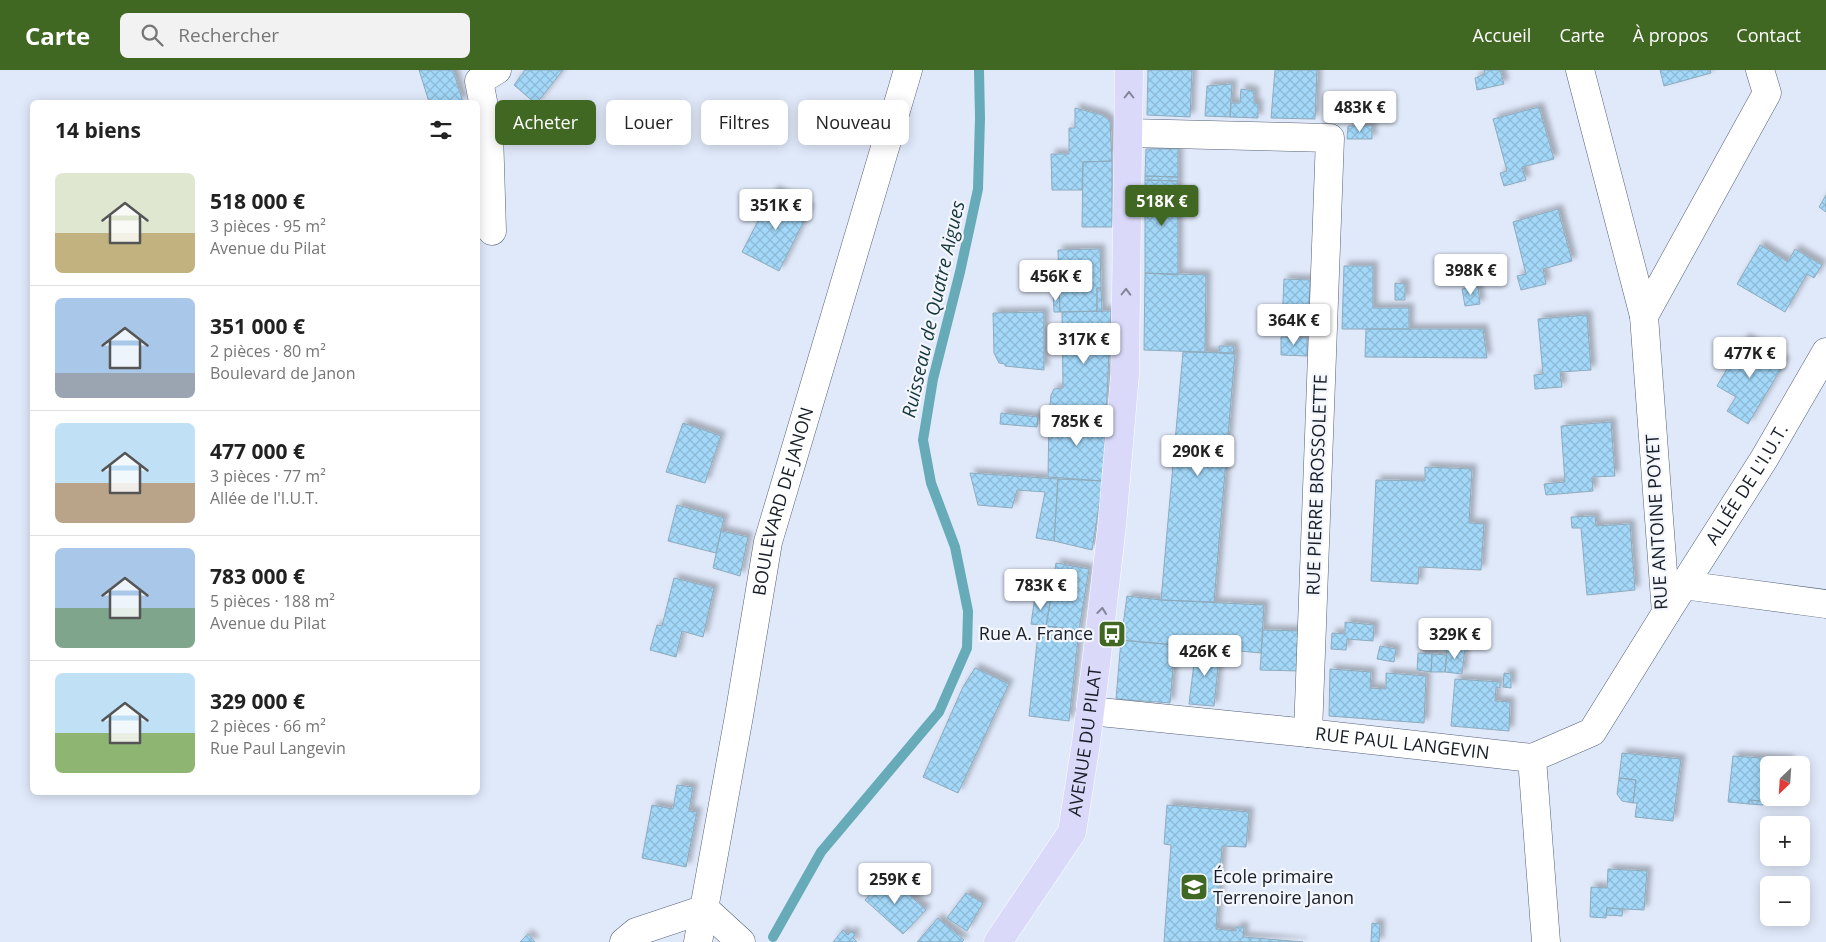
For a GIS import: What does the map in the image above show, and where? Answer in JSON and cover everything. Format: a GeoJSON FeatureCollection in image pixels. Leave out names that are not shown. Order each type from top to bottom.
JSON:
{"type":"FeatureCollection","features":[{"type":"Feature","properties":{"kind":"main road","name":"AVENUE DU PILAT"},"geometry":{"type":"LineString","coordinates":[[998,942],[1072,832],[1090,711],[1112,525],[1125,374],[1129,70]]}},
{"type":"Feature","properties":{"kind":"street"},"geometry":{"type":"LineString","coordinates":[[492,231],[489,132],[479,81],[497,70]]}},
{"type":"Feature","properties":{"kind":"street","name":"BOULEVARD DE JANON"},"geometry":{"type":"LineString","coordinates":[[698,942],[768,542],[908,70]]}},
{"type":"Feature","properties":{"kind":"street","name":"RUE ANTOINE POYET"},"geometry":{"type":"LineString","coordinates":[[1532,758],[1592,732],[1666,613],[1644,316],[1580,70]]}},
{"type":"Feature","properties":{"kind":"street"},"geometry":{"type":"LineString","coordinates":[[1644,316],[1767,93],[1760,70]]}},
{"type":"Feature","properties":{"kind":"street","name":"RUE PIERRE BROSSOLETTE"},"geometry":{"type":"LineString","coordinates":[[1129,134],[1330,138],[1308,733]]}},
{"type":"Feature","properties":{"kind":"street","name":"ALLÉE DE L'I.U.T."},"geometry":{"type":"LineString","coordinates":[[1666,613],[1764,459],[1826,352]]}},
{"type":"Feature","properties":{"kind":"street"},"geometry":{"type":"LineString","coordinates":[[1683,585],[1826,604]]}},
{"type":"Feature","properties":{"kind":"street","name":"RUE PAUL LANGEVIN"},"geometry":{"type":"LineString","coordinates":[[1090,711],[1532,758]]}},
{"type":"Feature","properties":{"kind":"street"},"geometry":{"type":"LineString","coordinates":[[1532,758],[1546,942]]}},
{"type":"Feature","properties":{"kind":"street"},"geometry":{"type":"LineString","coordinates":[[624,942],[636,932],[705,909],[741,942]]}},
{"type":"Feature","properties":{"kind":"building"},"geometry":{"type":"Polygon","coordinates":[[[419,70],[453,70],[462,100],[428,100],[419,70]]]}},
{"type":"Feature","properties":{"kind":"building"},"geometry":{"type":"Polygon","coordinates":[[[525,70],[563,70],[539,100],[531,100],[514,85],[525,70]]]}},
{"type":"Feature","properties":{"kind":"building"},"geometry":{"type":"Polygon","coordinates":[[[1148,70],[1192,70],[1190,117],[1147,115],[1148,70]]]}},
{"type":"Feature","properties":{"kind":"building"},"geometry":{"type":"Polygon","coordinates":[[[1275,70],[1317,70],[1315,119],[1271,118],[1275,70]]]}},
{"type":"Feature","properties":{"kind":"building"},"geometry":{"type":"Polygon","coordinates":[[[1484,70],[1500,70],[1504,84],[1477,90],[1475,78],[1485,74],[1484,70]]]}},
{"type":"Feature","properties":{"kind":"building"},"geometry":{"type":"Polygon","coordinates":[[[1660,70],[1710,70],[1711,73],[1664,86],[1660,70]]]}},
{"type":"Feature","properties":{"kind":"building"},"geometry":{"type":"Polygon","coordinates":[[[1232,84],[1230,117],[1205,116],[1207,86],[1232,84]]]}},
{"type":"Feature","properties":{"kind":"building"},"geometry":{"type":"Polygon","coordinates":[[[1241,89],[1254,91],[1254,103],[1258,104],[1258,118],[1230,117],[1231,103],[1240,103],[1241,89]]]}},
{"type":"Feature","properties":{"kind":"building"},"geometry":{"type":"Polygon","coordinates":[[[1539,107],[1554,159],[1522,167],[1526,180],[1504,186],[1500,173],[1507,171],[1493,119],[1539,107]]]}},
{"type":"Feature","properties":{"kind":"building"},"geometry":{"type":"Polygon","coordinates":[[[1075,108],[1102,115],[1110,121],[1112,161],[1083,162],[1082,190],[1052,190],[1051,154],[1069,154],[1069,128],[1075,128],[1075,108]]]}},
{"type":"Feature","properties":{"kind":"building"},"geometry":{"type":"Polygon","coordinates":[[[1348,126],[1372,126],[1372,139],[1347,139],[1348,126]]]}},
{"type":"Feature","properties":{"kind":"building"},"geometry":{"type":"Polygon","coordinates":[[[1146,149],[1178,149],[1178,177],[1145,176],[1146,149]]]}},
{"type":"Feature","properties":{"kind":"building"},"geometry":{"type":"Polygon","coordinates":[[[1112,161],[1112,227],[1082,227],[1083,162],[1112,161]]]}},
{"type":"Feature","properties":{"kind":"building"},"geometry":{"type":"Polygon","coordinates":[[[1145,176],[1178,177],[1178,181],[1145,180],[1145,176]]]}},
{"type":"Feature","properties":{"kind":"building"},"geometry":{"type":"Polygon","coordinates":[[[1145,180],[1178,181],[1178,275],[1145,273],[1145,180]]]}},
{"type":"Feature","properties":{"kind":"building"},"geometry":{"type":"Polygon","coordinates":[[[774,190],[810,209],[779,271],[742,252],[774,190]]]}},
{"type":"Feature","properties":{"kind":"building"},"geometry":{"type":"Polygon","coordinates":[[[1826,195],[1826,212],[1819,207],[1826,195]]]}},
{"type":"Feature","properties":{"kind":"building"},"geometry":{"type":"Polygon","coordinates":[[[1558,209],[1572,261],[1543,269],[1546,284],[1521,290],[1517,276],[1526,274],[1513,222],[1558,209]]]}},
{"type":"Feature","properties":{"kind":"building"},"geometry":{"type":"Polygon","coordinates":[[[1760,245],[1788,262],[1795,249],[1822,265],[1814,278],[1807,274],[1785,312],[1737,284],[1760,245]]]}},
{"type":"Feature","properties":{"kind":"building"},"geometry":{"type":"Polygon","coordinates":[[[1100,249],[1101,288],[1097,288],[1097,311],[1060,312],[1058,250],[1100,249]]]}},
{"type":"Feature","properties":{"kind":"building"},"geometry":{"type":"Polygon","coordinates":[[[1344,266],[1373,266],[1373,308],[1409,308],[1409,329],[1342,329],[1344,266]]]}},
{"type":"Feature","properties":{"kind":"building"},"geometry":{"type":"Polygon","coordinates":[[[1145,273],[1206,275],[1205,352],[1144,350],[1145,273]]]}},
{"type":"Feature","properties":{"kind":"building"},"geometry":{"type":"Polygon","coordinates":[[[1053,275],[1058,275],[1059,292],[1053,292],[1053,275]]]}},
{"type":"Feature","properties":{"kind":"building"},"geometry":{"type":"Polygon","coordinates":[[[1284,279],[1310,280],[1308,325],[1282,324],[1284,279]]]}},
{"type":"Feature","properties":{"kind":"building"},"geometry":{"type":"Polygon","coordinates":[[[1395,283],[1405,284],[1405,300],[1395,300],[1395,283]]]}},
{"type":"Feature","properties":{"kind":"building"},"geometry":{"type":"Polygon","coordinates":[[[1478,286],[1480,304],[1465,306],[1462,289],[1478,286]]]}},
{"type":"Feature","properties":{"kind":"building"},"geometry":{"type":"Polygon","coordinates":[[[1097,288],[1101,288],[1102,312],[1097,311],[1097,288]]]}},
{"type":"Feature","properties":{"kind":"building"},"geometry":{"type":"Polygon","coordinates":[[[1053,292],[1059,292],[1060,312],[1054,312],[1053,292]]]}},
{"type":"Feature","properties":{"kind":"building"},"geometry":{"type":"Polygon","coordinates":[[[1111,311],[1106,417],[1049,415],[1051,395],[1054,389],[1063,388],[1062,312],[1111,311]]]}},
{"type":"Feature","properties":{"kind":"building"},"geometry":{"type":"Polygon","coordinates":[[[1044,312],[1044,370],[1005,366],[1005,364],[999,363],[994,353],[993,313],[1044,312]]]}},
{"type":"Feature","properties":{"kind":"building"},"geometry":{"type":"Polygon","coordinates":[[[1587,315],[1591,370],[1560,372],[1562,387],[1535,389],[1534,375],[1543,374],[1538,319],[1587,315]]]}},
{"type":"Feature","properties":{"kind":"building"},"geometry":{"type":"Polygon","coordinates":[[[1366,329],[1483,329],[1487,358],[1365,357],[1366,329]]]}},
{"type":"Feature","properties":{"kind":"building"},"geometry":{"type":"Polygon","coordinates":[[[1281,337],[1307,338],[1307,356],[1281,355],[1281,337]]]}},
{"type":"Feature","properties":{"kind":"building"},"geometry":{"type":"Polygon","coordinates":[[[1745,338],[1785,362],[1748,424],[1727,411],[1736,397],[1717,386],[1745,338]]]}},
{"type":"Feature","properties":{"kind":"building"},"geometry":{"type":"Polygon","coordinates":[[[1219,346],[1234,346],[1233,354],[1219,353],[1219,346]]]}},
{"type":"Feature","properties":{"kind":"building"},"geometry":{"type":"Polygon","coordinates":[[[1183,352],[1235,353],[1214,602],[1161,600],[1183,352]]]}},
{"type":"Feature","properties":{"kind":"building"},"geometry":{"type":"Polygon","coordinates":[[[1001,413],[1038,417],[1037,427],[1000,424],[1001,413]]]}},
{"type":"Feature","properties":{"kind":"building"},"geometry":{"type":"Polygon","coordinates":[[[1049,415],[1106,417],[1103,481],[1048,477],[1049,415]]]}},
{"type":"Feature","properties":{"kind":"building"},"geometry":{"type":"Polygon","coordinates":[[[1611,422],[1615,476],[1592,477],[1593,491],[1546,495],[1544,484],[1565,482],[1561,426],[1611,422]]]}},
{"type":"Feature","properties":{"kind":"building"},"geometry":{"type":"Polygon","coordinates":[[[683,423],[721,436],[705,483],[666,472],[683,423]]]}},
{"type":"Feature","properties":{"kind":"building"},"geometry":{"type":"Polygon","coordinates":[[[1425,467],[1472,469],[1469,523],[1484,524],[1481,570],[1419,567],[1418,584],[1371,581],[1376,480],[1425,481],[1425,467]]]}},
{"type":"Feature","properties":{"kind":"building"},"geometry":{"type":"Polygon","coordinates":[[[970,473],[1058,479],[1054,541],[1036,538],[1045,492],[1017,490],[1012,508],[978,505],[970,473]]]}},
{"type":"Feature","properties":{"kind":"building"},"geometry":{"type":"Polygon","coordinates":[[[1058,479],[1103,481],[1092,550],[1054,541],[1058,479]]]}},
{"type":"Feature","properties":{"kind":"building"},"geometry":{"type":"Polygon","coordinates":[[[677,505],[724,518],[716,553],[668,541],[677,505]]]}},
{"type":"Feature","properties":{"kind":"building"},"geometry":{"type":"Polygon","coordinates":[[[1595,516],[1596,526],[1630,524],[1635,590],[1587,595],[1581,528],[1572,528],[1571,517],[1595,516]]]}},
{"type":"Feature","properties":{"kind":"building"},"geometry":{"type":"Polygon","coordinates":[[[721,531],[748,537],[740,576],[713,568],[721,531]]]}},
{"type":"Feature","properties":{"kind":"building"},"geometry":{"type":"Polygon","coordinates":[[[1056,563],[1089,569],[1079,630],[1046,626],[1056,563]]]}},
{"type":"Feature","properties":{"kind":"building"},"geometry":{"type":"Polygon","coordinates":[[[674,578],[714,588],[703,637],[682,631],[676,657],[650,650],[657,625],[662,626],[674,578]]]}},
{"type":"Feature","properties":{"kind":"building"},"geometry":{"type":"Polygon","coordinates":[[[1035,596],[1051,599],[1046,626],[1031,624],[1035,596]]]}},
{"type":"Feature","properties":{"kind":"building"},"geometry":{"type":"Polygon","coordinates":[[[1127,596],[1161,600],[1264,605],[1261,653],[1121,640],[1127,596]]]}},
{"type":"Feature","properties":{"kind":"building"},"geometry":{"type":"Polygon","coordinates":[[[1345,622],[1374,625],[1373,641],[1347,639],[1346,650],[1331,649],[1332,633],[1345,634],[1345,622]]]}},
{"type":"Feature","properties":{"kind":"building"},"geometry":{"type":"Polygon","coordinates":[[[1039,625],[1079,630],[1069,721],[1029,716],[1039,625]]]}},
{"type":"Feature","properties":{"kind":"building"},"geometry":{"type":"Polygon","coordinates":[[[1263,630],[1301,631],[1299,671],[1260,670],[1263,630]]]}},
{"type":"Feature","properties":{"kind":"building"},"geometry":{"type":"Polygon","coordinates":[[[1121,640],[1175,645],[1170,703],[1116,699],[1121,640]]]}},
{"type":"Feature","properties":{"kind":"building"},"geometry":{"type":"Polygon","coordinates":[[[1380,646],[1396,649],[1394,662],[1377,659],[1380,646]]]}},
{"type":"Feature","properties":{"kind":"building"},"geometry":{"type":"Polygon","coordinates":[[[1447,646],[1465,648],[1462,674],[1445,672],[1447,646]]]}},
{"type":"Feature","properties":{"kind":"building"},"geometry":{"type":"Polygon","coordinates":[[[1196,647],[1220,649],[1214,706],[1189,704],[1196,647]]]}},
{"type":"Feature","properties":{"kind":"building"},"geometry":{"type":"Polygon","coordinates":[[[1418,653],[1432,654],[1431,672],[1417,670],[1418,653]]]}},
{"type":"Feature","properties":{"kind":"building"},"geometry":{"type":"Polygon","coordinates":[[[1432,654],[1447,655],[1445,672],[1431,672],[1432,654]]]}},
{"type":"Feature","properties":{"kind":"building"},"geometry":{"type":"Polygon","coordinates":[[[975,668],[1009,684],[958,793],[923,777],[963,687],[975,668]]]}},
{"type":"Feature","properties":{"kind":"building"},"geometry":{"type":"Polygon","coordinates":[[[1330,669],[1371,672],[1370,688],[1386,689],[1386,673],[1426,676],[1424,723],[1329,716],[1330,669]]]}},
{"type":"Feature","properties":{"kind":"building"},"geometry":{"type":"Polygon","coordinates":[[[1504,673],[1511,674],[1511,688],[1503,687],[1504,673]]]}},
{"type":"Feature","properties":{"kind":"building"},"geometry":{"type":"Polygon","coordinates":[[[1455,679],[1500,682],[1500,688],[1496,687],[1495,701],[1510,702],[1509,731],[1451,726],[1455,679]]]}},
{"type":"Feature","properties":{"kind":"building"},"geometry":{"type":"Polygon","coordinates":[[[1622,753],[1681,759],[1673,821],[1635,817],[1637,803],[1633,803],[1636,780],[1619,778],[1622,753]]]}},
{"type":"Feature","properties":{"kind":"building"},"geometry":{"type":"Polygon","coordinates":[[[1733,756],[1760,758],[1760,801],[1749,800],[1749,804],[1728,802],[1733,756]]]}},
{"type":"Feature","properties":{"kind":"building"},"geometry":{"type":"Polygon","coordinates":[[[1619,778],[1636,780],[1633,803],[1622,801],[1617,794],[1619,778]]]}},
{"type":"Feature","properties":{"kind":"building"},"geometry":{"type":"Polygon","coordinates":[[[677,785],[693,787],[689,811],[697,812],[686,867],[642,858],[652,805],[673,809],[677,785]]]}},
{"type":"Feature","properties":{"kind":"building"},"geometry":{"type":"Polygon","coordinates":[[[1749,800],[1760,801],[1760,805],[1749,804],[1749,800]]]}},
{"type":"Feature","properties":{"kind":"building","name":"École primaire Terrenoire Janon"},"geometry":{"type":"Polygon","coordinates":[[[1167,805],[1249,812],[1246,847],[1222,846],[1216,929],[1236,931],[1236,927],[1244,927],[1243,937],[1303,942],[1164,942],[1171,845],[1164,844],[1167,805]]]}},
{"type":"Feature","properties":{"kind":"building"},"geometry":{"type":"Polygon","coordinates":[[[1608,869],[1647,871],[1644,910],[1607,908],[1606,918],[1590,917],[1591,887],[1607,888],[1608,869]]]}},
{"type":"Feature","properties":{"kind":"building"},"geometry":{"type":"Polygon","coordinates":[[[887,875],[926,910],[903,934],[865,900],[887,875]]]}},
{"type":"Feature","properties":{"kind":"building"},"geometry":{"type":"Polygon","coordinates":[[[966,893],[983,903],[967,931],[947,918],[966,893]]]}},
{"type":"Feature","properties":{"kind":"building"},"geometry":{"type":"Polygon","coordinates":[[[1607,908],[1623,909],[1622,916],[1606,915],[1607,908]]]}},
{"type":"Feature","properties":{"kind":"building"},"geometry":{"type":"Polygon","coordinates":[[[938,918],[964,940],[962,942],[917,942],[938,918]]]}},
{"type":"Feature","properties":{"kind":"building","name":"École primaire Terrenoire Janon"},"geometry":{"type":"Polygon","coordinates":[[[1372,923],[1380,924],[1379,942],[1371,942],[1372,923]]]}},
{"type":"Feature","properties":{"kind":"building"},"geometry":{"type":"Polygon","coordinates":[[[843,930],[848,935],[852,931],[855,934],[853,938],[857,942],[833,942],[843,930]]]}},
{"type":"Feature","properties":{"kind":"building"},"geometry":{"type":"Polygon","coordinates":[[[528,934],[535,942],[520,942],[528,934]]]}},
{"type":"Feature","properties":{"kind":"waterway","name":"Ruisseau de Quatre Aigues"},"geometry":{"type":"LineString","coordinates":[[773,937],[821,852],[939,712],[967,648],[968,611],[955,547],[931,483],[923,440],[933,379],[960,272],[978,189],[979,70]]}},
{"type":"Feature","properties":{"kind":"place","name":"Rue A. France"},"geometry":{"type":"Point","coordinates":[1112,634]}},
{"type":"Feature","properties":{"kind":"place","name":"École primaire Terrenoire Janon"},"geometry":{"type":"Point","coordinates":[1194,887]}}]}
